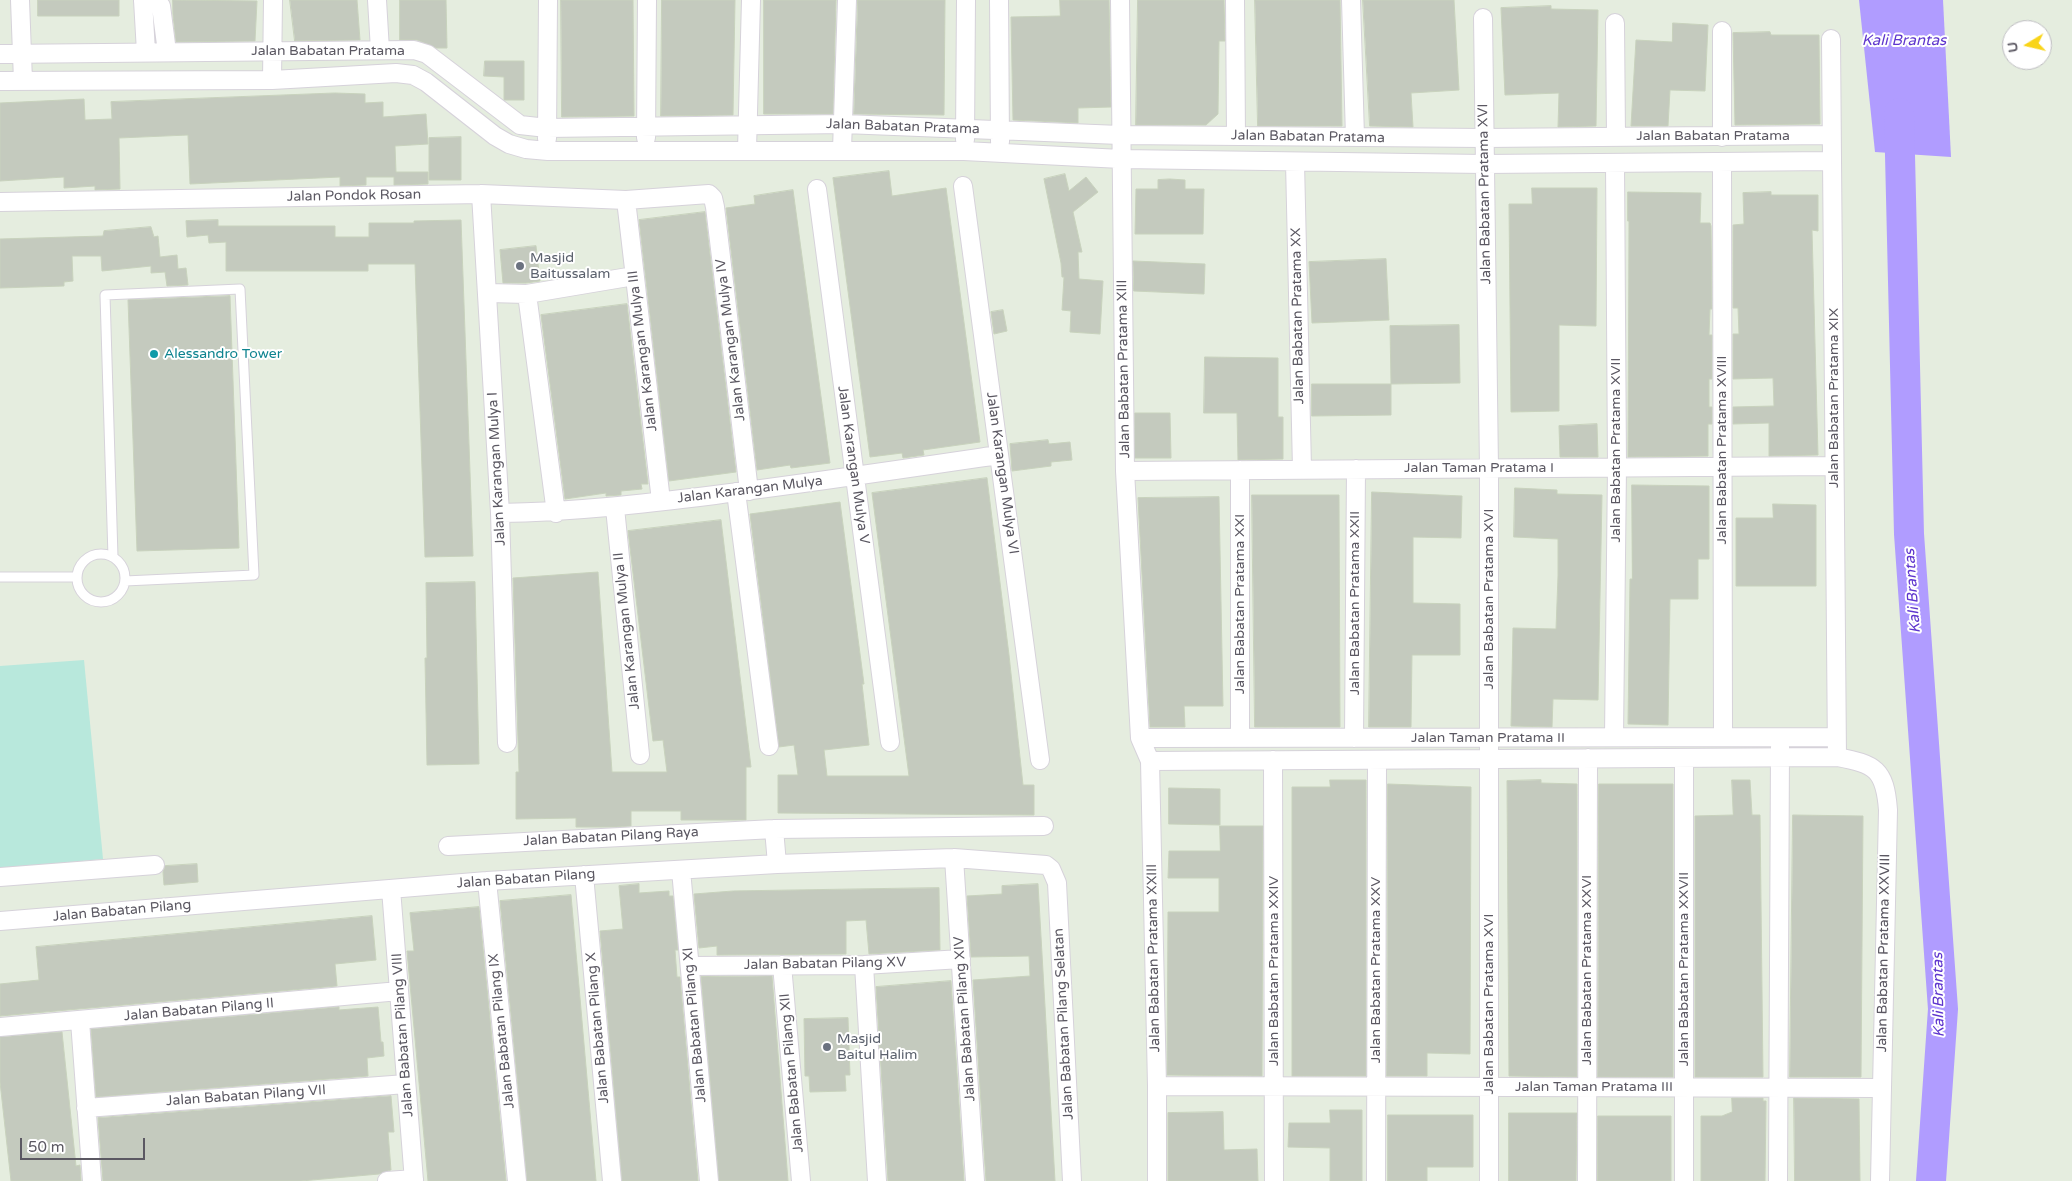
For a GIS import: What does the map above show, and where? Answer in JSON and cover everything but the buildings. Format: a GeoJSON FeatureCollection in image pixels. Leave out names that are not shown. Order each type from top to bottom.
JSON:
{"type":"FeatureCollection","features":[{"type":"Feature","properties":{"kind":"street"},"geometry":{"type":"LineString","coordinates":[[20,0],[23,81]]}},
{"type":"Feature","properties":{"kind":"street"},"geometry":{"type":"LineString","coordinates":[[272,80],[273,0]]}},
{"type":"Feature","properties":{"kind":"street"},"geometry":{"type":"LineString","coordinates":[[377,0],[380,50]]}},
{"type":"Feature","properties":{"kind":"street"},"geometry":{"type":"LineString","coordinates":[[548,0],[548,151]]}},
{"type":"Feature","properties":{"kind":"street"},"geometry":{"type":"LineString","coordinates":[[645,151],[647,0]]}},
{"type":"Feature","properties":{"kind":"street"},"geometry":{"type":"LineString","coordinates":[[747,150],[751,0]]}},
{"type":"Feature","properties":{"kind":"street"},"geometry":{"type":"LineString","coordinates":[[842,150],[847,0]]}},
{"type":"Feature","properties":{"kind":"street"},"geometry":{"type":"LineString","coordinates":[[964,151],[966,0]]}},
{"type":"Feature","properties":{"kind":"street"},"geometry":{"type":"LineString","coordinates":[[999,0],[999,152]]}},
{"type":"Feature","properties":{"kind":"street","name":"Jalan Babatan Pratama XIII"},"geometry":{"type":"LineString","coordinates":[[1120,0],[1125,470],[1140,738]]}},
{"type":"Feature","properties":{"kind":"street"},"geometry":{"type":"LineString","coordinates":[[1234,0],[1236,136]]}},
{"type":"Feature","properties":{"kind":"street"},"geometry":{"type":"LineString","coordinates":[[1351,0],[1355,137]]}},
{"type":"Feature","properties":{"kind":"street"},"geometry":{"type":"LineString","coordinates":[[146,52],[143,1],[157,2],[161,6],[167,52]]}},
{"type":"Feature","properties":{"kind":"street","name":"Jalan Babatan Pratama XVI"},"geometry":{"type":"LineString","coordinates":[[1483,18],[1489,468],[1489,1181]]}},
{"type":"Feature","properties":{"kind":"street"},"geometry":{"type":"LineString","coordinates":[[1615,22],[1616,137]]}},
{"type":"Feature","properties":{"kind":"street"},"geometry":{"type":"LineString","coordinates":[[1722,32],[1722,137]]}},
{"type":"Feature","properties":{"kind":"street","name":"Jalan Babatan Pratama XIX"},"geometry":{"type":"LineString","coordinates":[[1831,39],[1837,757]]}},
{"type":"Feature","properties":{"kind":"street","name":"Jalan Babatan Pratama"},"geometry":{"type":"LineString","coordinates":[[0,54],[405,50],[424,53],[520,125],[547,128],[844,124],[1120,135],[1484,138],[1832,135]]}},
{"type":"Feature","properties":{"kind":"street","name":"Jalan Babatan Pratama"},"geometry":{"type":"LineString","coordinates":[[0,81],[272,80],[396,73],[413,75],[426,82],[495,136],[509,144],[526,149],[548,151],[964,151],[1121,159],[1484,164],[1832,161]]}},
{"type":"Feature","properties":{"kind":"street","name":"Jalan Babatan Pratama XX"},"geometry":{"type":"LineString","coordinates":[[1295,162],[1302,470]]}},
{"type":"Feature","properties":{"kind":"street","name":"Jalan Babatan Pratama XVII"},"geometry":{"type":"LineString","coordinates":[[1614,737],[1617,467],[1615,163]]}},
{"type":"Feature","properties":{"kind":"street","name":"Jalan Babatan Pratama XVIII"},"geometry":{"type":"LineString","coordinates":[[1722,163],[1723,737]]}},
{"type":"Feature","properties":{"kind":"street","name":"Jalan Karangan Mulya VI"},"geometry":{"type":"LineString","coordinates":[[963,186],[1040,760]]}},
{"type":"Feature","properties":{"kind":"street","name":"Jalan Karangan Mulya V"},"geometry":{"type":"LineString","coordinates":[[817,188],[890,742]]}},
{"type":"Feature","properties":{"kind":"street","name":"Jalan Pondok Rosan"},"geometry":{"type":"LineString","coordinates":[[0,202],[481,194],[626,200],[707,193]]}},
{"type":"Feature","properties":{"kind":"street","name":"Jalan Karangan Mulya IV"},"geometry":{"type":"LineString","coordinates":[[707,193],[713,198],[715,207],[769,746]]}},
{"type":"Feature","properties":{"kind":"street","name":"Jalan Karangan Mulya I"},"geometry":{"type":"LineString","coordinates":[[481,194],[500,513],[508,743]]}},
{"type":"Feature","properties":{"kind":"street","name":"Jalan Karangan Mulya III"},"geometry":{"type":"LineString","coordinates":[[626,200],[661,501]]}},
{"type":"Feature","properties":{"kind":"street"},"geometry":{"type":"LineString","coordinates":[[488,293],[527,294],[634,276]]}},
{"type":"Feature","properties":{"kind":"street"},"geometry":{"type":"LineString","coordinates":[[527,294],[556,513]]}},
{"type":"Feature","properties":{"kind":"street","name":"Jalan Karangan Mulya"},"geometry":{"type":"LineString","coordinates":[[500,513],[556,513],[615,508],[999,455]]}},
{"type":"Feature","properties":{"kind":"street","name":"Jalan Taman Pratama I"},"geometry":{"type":"LineString","coordinates":[[1125,470],[1834,466]]}},
{"type":"Feature","properties":{"kind":"street","name":"Jalan Babatan Pratama XXII"},"geometry":{"type":"LineString","coordinates":[[1354,738],[1356,469]]}},
{"type":"Feature","properties":{"kind":"street","name":"Jalan Babatan Pratama XXI"},"geometry":{"type":"LineString","coordinates":[[1240,470],[1240,738]]}},
{"type":"Feature","properties":{"kind":"street","name":"Jalan Karangan Mulya II"},"geometry":{"type":"LineString","coordinates":[[615,508],[640,755]]}},
{"type":"Feature","properties":{"kind":"street"},"geometry":{"type":"LineString","coordinates":[[1778,1181],[1780,737]]}},
{"type":"Feature","properties":{"kind":"street","name":"Jalan Taman Pratama II"},"geometry":{"type":"LineString","coordinates":[[1140,738],[1836,737]]}},
{"type":"Feature","properties":{"kind":"street","name":"Jalan Babatan Pratama XXIII"},"geometry":{"type":"LineString","coordinates":[[1140,738],[1150,761],[1157,1086],[1157,1181]]}},
{"type":"Feature","properties":{"kind":"street","name":"Jalan Taman Pratama II"},"geometry":{"type":"LineString","coordinates":[[1150,761],[1837,757]]}},
{"type":"Feature","properties":{"kind":"street","name":"Jalan Babatan Pratama XXVIII"},"geometry":{"type":"LineString","coordinates":[[1837,757],[1862,762],[1874,769],[1883,779],[1886,794],[1887,836],[1880,1181]]}},
{"type":"Feature","properties":{"kind":"street","name":"Jalan Babatan Pratama XXVI"},"geometry":{"type":"LineString","coordinates":[[1587,1181],[1588,758]]}},
{"type":"Feature","properties":{"kind":"street","name":"Jalan Babatan Pratama XXVII"},"geometry":{"type":"LineString","coordinates":[[1684,758],[1684,1181]]}},
{"type":"Feature","properties":{"kind":"street","name":"Jalan Babatan Pratama XXIV"},"geometry":{"type":"LineString","coordinates":[[1274,760],[1274,1181]]}},
{"type":"Feature","properties":{"kind":"street","name":"Jalan Babatan Pratama XXV"},"geometry":{"type":"LineString","coordinates":[[1376,760],[1376,1181]]}},
{"type":"Feature","properties":{"kind":"street","name":"Jalan Babatan Pilang Raya"},"geometry":{"type":"LineString","coordinates":[[448,846],[775,845],[1044,826]]}},
{"type":"Feature","properties":{"kind":"street","name":"Jalan Babatan Pilang"},"geometry":{"type":"LineString","coordinates":[[0,921],[487,880],[681,870],[775,845],[1038,863],[1046,865],[1051,869]]}},
{"type":"Feature","properties":{"kind":"street","name":"Jalan Babatan Pilang XIV"},"geometry":{"type":"LineString","coordinates":[[954,858],[975,1181]]}},
{"type":"Feature","properties":{"kind":"street"},"geometry":{"type":"LineString","coordinates":[[0,877],[155,865]]}},
{"type":"Feature","properties":{"kind":"street","name":"Jalan Babatan Pilang Selatan"},"geometry":{"type":"LineString","coordinates":[[1051,869],[1057,883],[1072,1181]]}},
{"type":"Feature","properties":{"kind":"street","name":"Jalan Babatan Pilang XI"},"geometry":{"type":"LineString","coordinates":[[681,870],[709,1181]]}},
{"type":"Feature","properties":{"kind":"street","name":"Jalan Babatan Pilang X"},"geometry":{"type":"LineString","coordinates":[[584,875],[612,1181]]}},
{"type":"Feature","properties":{"kind":"street","name":"Jalan Babatan Pilang IX"},"geometry":{"type":"LineString","coordinates":[[487,880],[517,1181]]}},
{"type":"Feature","properties":{"kind":"street","name":"Jalan Babatan Pilang VIII"},"geometry":{"type":"LineString","coordinates":[[391,889],[414,1180]]}},
{"type":"Feature","properties":{"kind":"street","name":"Jalan Babatan Pilang XV"},"geometry":{"type":"LineString","coordinates":[[690,966],[864,965],[961,959]]}},
{"type":"Feature","properties":{"kind":"street","name":"Jalan Babatan Pilang XII"},"geometry":{"type":"LineString","coordinates":[[782,965],[801,1181]]}},
{"type":"Feature","properties":{"kind":"street"},"geometry":{"type":"LineString","coordinates":[[864,965],[878,1181]]}},
{"type":"Feature","properties":{"kind":"street","name":"Jalan Babatan Pilang II"},"geometry":{"type":"LineString","coordinates":[[0,1027],[399,991]]}},
{"type":"Feature","properties":{"kind":"street"},"geometry":{"type":"LineString","coordinates":[[80,1021],[92,1181]]}},
{"type":"Feature","properties":{"kind":"street","name":"Jalan Babatan Pilang VII"},"geometry":{"type":"LineString","coordinates":[[86,1108],[406,1084]]}},
{"type":"Feature","properties":{"kind":"street","name":"Jalan Taman Pratama III"},"geometry":{"type":"LineString","coordinates":[[1157,1086],[1881,1088]]}},
{"type":"Feature","properties":{"kind":"street"},"geometry":{"type":"LineString","coordinates":[[387,1181],[414,1180]]}},
{"type":"Feature","properties":{"kind":"lane"},"geometry":{"type":"LineString","coordinates":[[113,557],[105,295],[240,289],[254,575],[125,581]]}},
{"type":"Feature","properties":{"kind":"lane"},"geometry":{"type":"LineString","coordinates":[[102,553],[113,557],[122,566],[125,581],[120,593],[111,601],[97,602],[88,599],[81,593],[76,577],[84,560],[102,553]]}},
{"type":"Feature","properties":{"kind":"lane"},"geometry":{"type":"LineString","coordinates":[[0,578],[76,577]]}},
{"type":"Feature","properties":{"kind":"shaded area"},"geometry":{"type":"Polygon","coordinates":[[[84,660],[103,859],[0,869],[0,666],[84,660]]]}},
{"type":"Feature","properties":{"kind":"water","name":"Kali Brantas"},"geometry":{"type":"Polygon","coordinates":[[[1859,0],[1943,0],[1951,157],[1875,152],[1859,0]]]}},
{"type":"Feature","properties":{"kind":"waterway","name":"Kali Brantas"},"geometry":{"type":"LineString","coordinates":[[1899,113],[1909,534],[1943,1009],[1931,1181]]}},
{"type":"Feature","properties":{"kind":"place","name":"Masjid Baitussalam"},"geometry":{"type":"Point","coordinates":[520,266]}},
{"type":"Feature","properties":{"kind":"place","name":"Alessandro Tower"},"geometry":{"type":"Point","coordinates":[154,354]}},
{"type":"Feature","properties":{"kind":"place","name":"Masjid Baitul Halim"},"geometry":{"type":"Point","coordinates":[827,1047]}}]}
